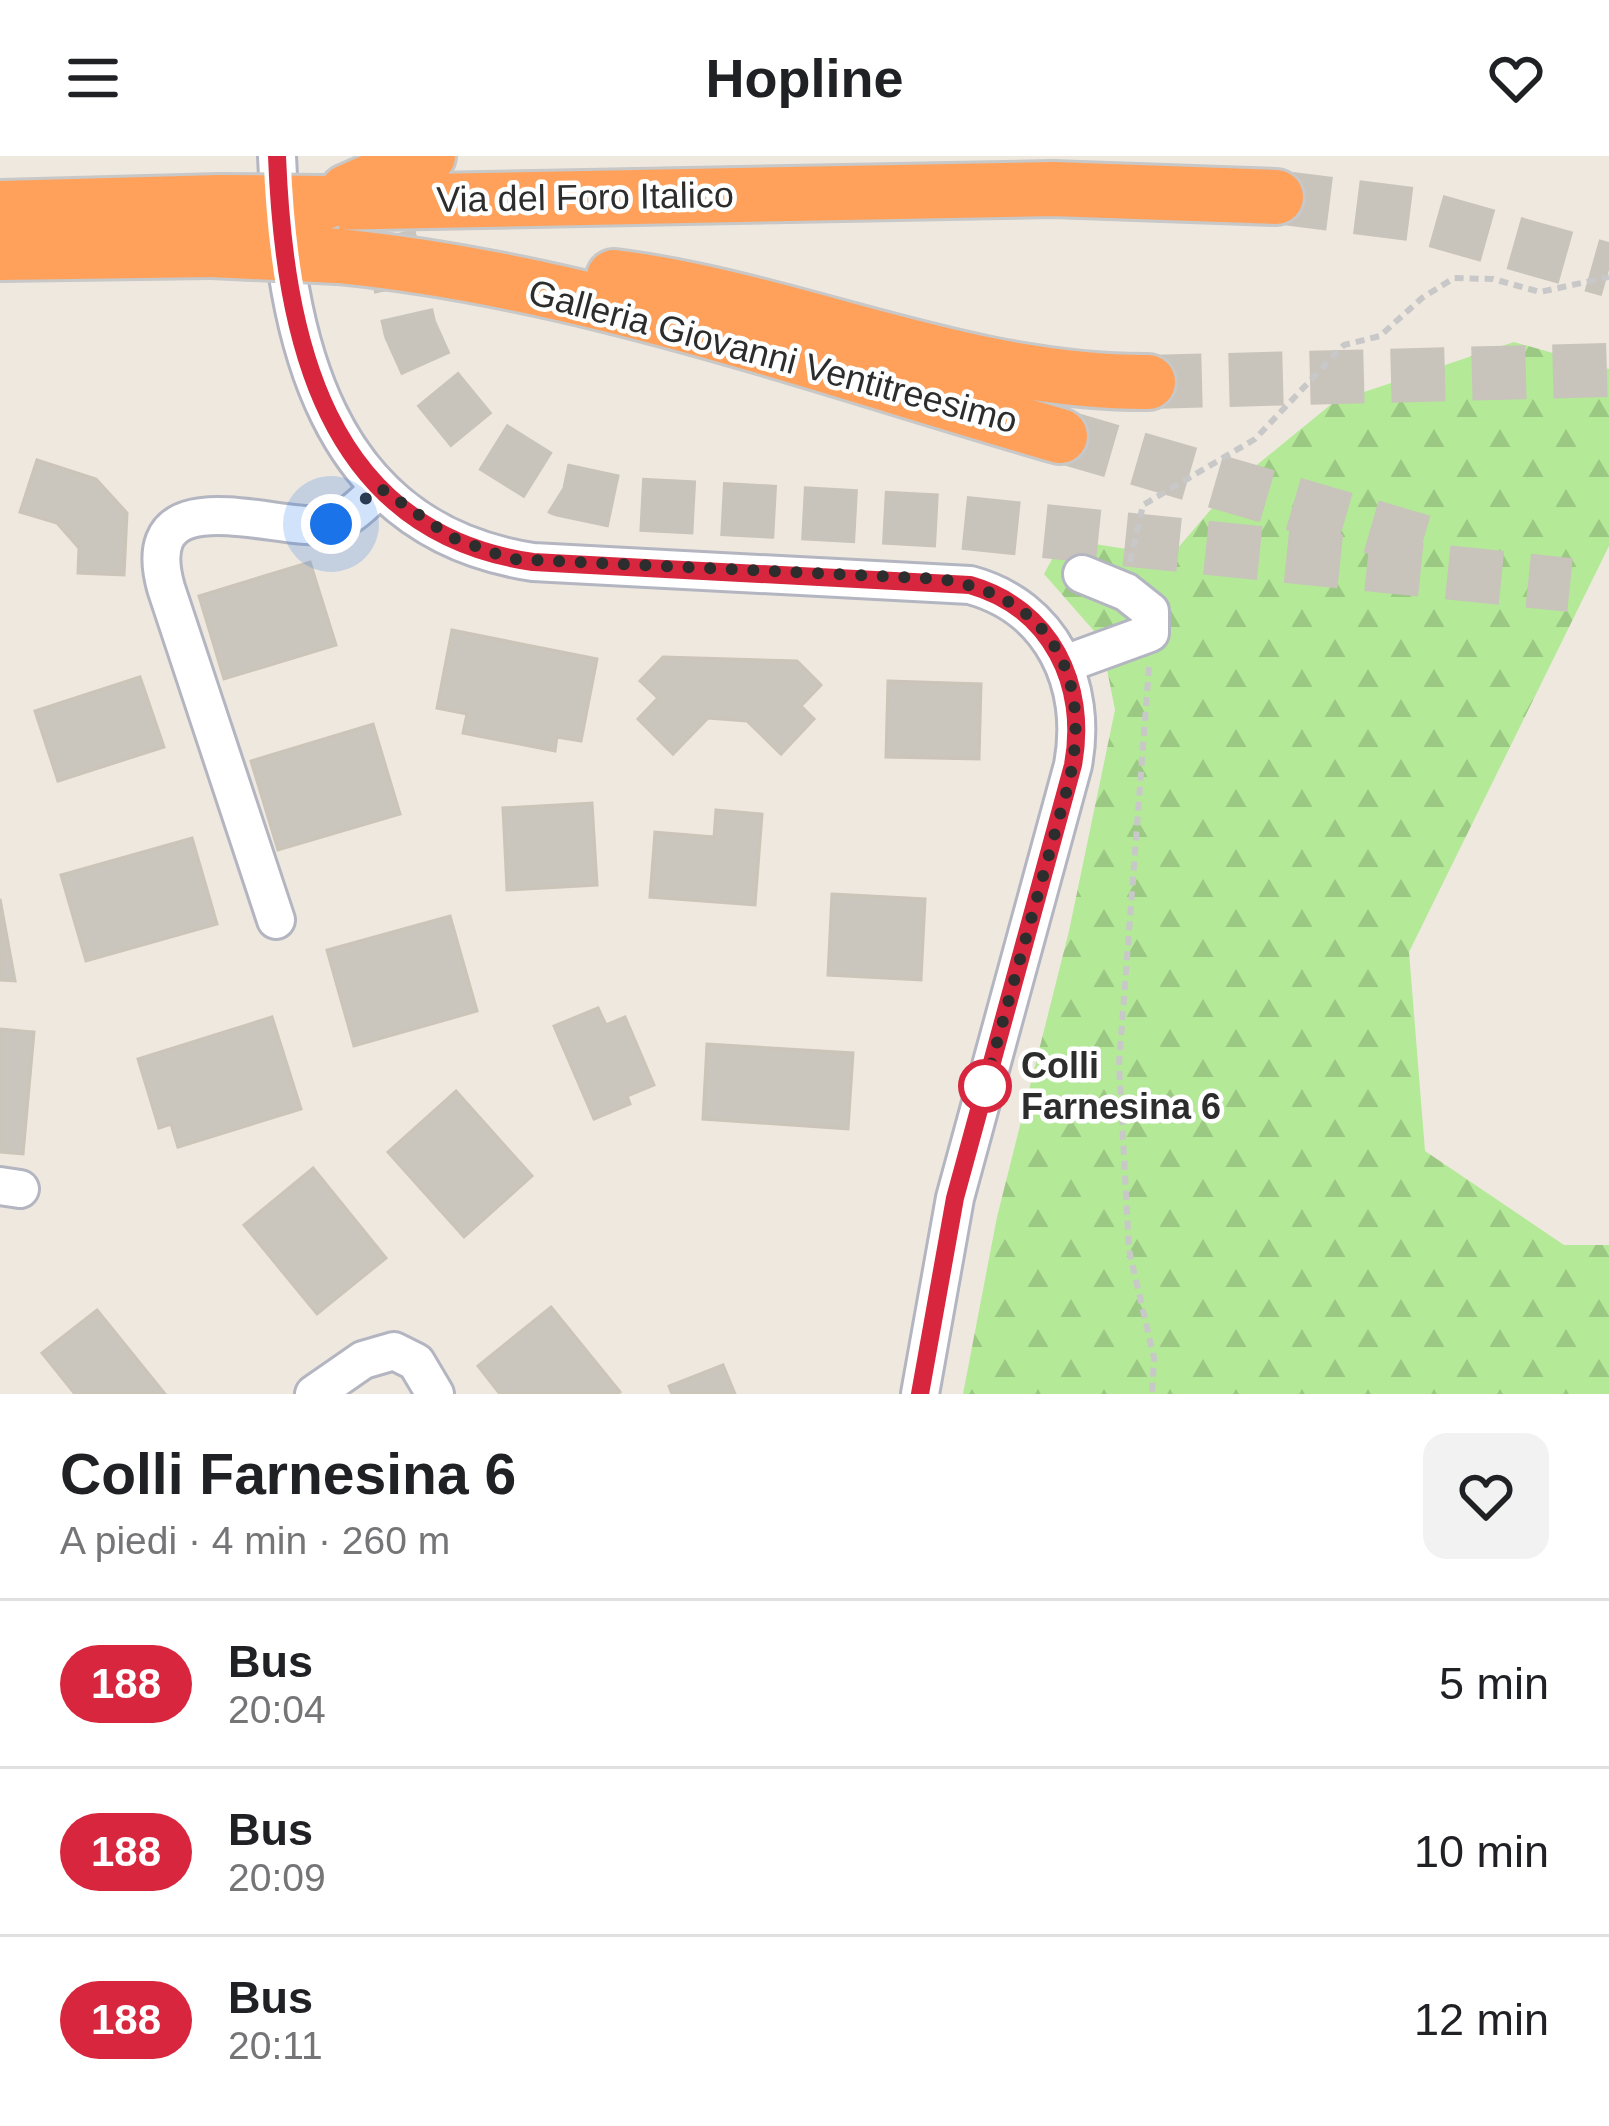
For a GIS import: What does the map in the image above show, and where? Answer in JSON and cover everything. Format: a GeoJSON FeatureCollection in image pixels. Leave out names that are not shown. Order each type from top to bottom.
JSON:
{"type":"FeatureCollection","features":[{"type":"Feature","properties":{"kind":"highway"},"geometry":{"type":"LineString","coordinates":[[323,203],[428,156]]}},
{"type":"Feature","properties":{"kind":"highway"},"geometry":{"type":"LineString","coordinates":[[987,156],[1170,190],[1276,197]]}},
{"type":"Feature","properties":{"kind":"highway","name":"Via del Foro Italico"},"geometry":{"type":"LineString","coordinates":[[0,253],[216,226],[323,203],[1170,190]]}},
{"type":"Feature","properties":{"kind":"highway","name":"Via del Foro Italico"},"geometry":{"type":"LineString","coordinates":[[0,208],[216,226],[338,256],[485,278]]}},
{"type":"Feature","properties":{"kind":"highway"},"geometry":{"type":"LineString","coordinates":[[485,278],[560,274],[643,280],[982,367],[1061,379],[1148,382]]}},
{"type":"Feature","properties":{"kind":"highway","name":"Galleria Giovanni Ventitreesimo"},"geometry":{"type":"LineString","coordinates":[[485,278],[647,316],[1060,436]]}},
{"type":"Feature","properties":{"kind":"street"},"geometry":{"type":"LineString","coordinates":[[277,156],[288,283],[310,373],[341,441],[380,488],[451,537],[510,559],[970,585],[1020,607],[1065,664],[1077,704],[1073,765],[955,1198],[920,1394]]}},
{"type":"Feature","properties":{"kind":"street"},"geometry":{"type":"LineString","coordinates":[[276,920],[166,588],[163,556],[176,529],[190,518],[225,514],[323,526],[346,517],[380,488]]}},
{"type":"Feature","properties":{"kind":"street"},"geometry":{"type":"LineString","coordinates":[[1065,664],[1150,633],[1150,611],[1126,592],[1082,574]]}},
{"type":"Feature","properties":{"kind":"street"},"geometry":{"type":"LineString","coordinates":[[314,1394],[369,1356],[394,1351],[416,1362],[435,1394]]}},
{"type":"Feature","properties":{"kind":"path"},"geometry":{"type":"LineString","coordinates":[[1126,592],[1143,506],[1256,440],[1344,345],[1380,336],[1422,298],[1454,278],[1493,279],[1540,292],[1609,277]]}},
{"type":"Feature","properties":{"kind":"path"},"geometry":{"type":"LineString","coordinates":[[1150,633],[1148,720],[1130,887],[1119,1064],[1129,1250],[1154,1358],[1152,1394]]}},
{"type":"Feature","properties":{"kind":"green space"},"geometry":{"type":"Polygon","coordinates":[[[1514,342],[1609,369],[1609,546],[1409,952],[1425,1151],[1564,1245],[1609,1245],[1609,1394],[963,1394],[997,1217],[1069,931],[1115,710],[1101,639],[1044,574],[1063,539],[1171,556],[1231,486],[1334,402],[1514,342]]]}},
{"type":"Feature","properties":{"kind":"building"},"geometry":{"type":"Polygon","coordinates":[[[37,460],[96,479],[127,513],[124,575],[78,573],[79,548],[57,523],[20,512],[37,460]]]}},
{"type":"Feature","properties":{"kind":"building"},"geometry":{"type":"Polygon","coordinates":[[[310,562],[336,645],[224,679],[199,596],[310,562]]]}},
{"type":"Feature","properties":{"kind":"building"},"geometry":{"type":"Polygon","coordinates":[[[452,630],[597,659],[581,741],[557,737],[555,751],[463,733],[467,714],[437,708],[452,630]]]}},
{"type":"Feature","properties":{"kind":"building"},"geometry":{"type":"Polygon","coordinates":[[[663,657],[797,661],[821,685],[801,706],[814,719],[781,754],[747,721],[708,718],[673,754],[638,719],[658,698],[640,681],[663,657]]]}},
{"type":"Feature","properties":{"kind":"building"},"geometry":{"type":"Polygon","coordinates":[[[140,677],[164,747],[58,781],[35,711],[140,677]]]}},
{"type":"Feature","properties":{"kind":"building"},"geometry":{"type":"Polygon","coordinates":[[[888,681],[981,684],[979,759],[886,757],[888,681]]]}},
{"type":"Feature","properties":{"kind":"building"},"geometry":{"type":"Polygon","coordinates":[[[373,724],[400,814],[278,850],[251,761],[373,724]]]}},
{"type":"Feature","properties":{"kind":"building"},"geometry":{"type":"Polygon","coordinates":[[[592,803],[597,885],[507,890],[503,808],[592,803]]]}},
{"type":"Feature","properties":{"kind":"building"},"geometry":{"type":"Polygon","coordinates":[[[716,810],[762,814],[755,905],[650,897],[655,832],[714,837],[716,810]]]}},
{"type":"Feature","properties":{"kind":"building"},"geometry":{"type":"Polygon","coordinates":[[[192,838],[217,924],[86,961],[61,875],[192,838]]]}},
{"type":"Feature","properties":{"kind":"building"},"geometry":{"type":"Polygon","coordinates":[[[832,894],[925,899],[921,980],[828,975],[832,894]]]}},
{"type":"Feature","properties":{"kind":"building"},"geometry":{"type":"Polygon","coordinates":[[[0,899],[15,981],[0,980],[0,899]]]}},
{"type":"Feature","properties":{"kind":"building"},"geometry":{"type":"Polygon","coordinates":[[[450,916],[477,1011],[354,1046],[327,950],[450,916]]]}},
{"type":"Feature","properties":{"kind":"building"},"geometry":{"type":"Polygon","coordinates":[[[598,1008],[606,1025],[625,1017],[654,1085],[627,1096],[630,1104],[594,1119],[554,1026],[598,1008]]]}},
{"type":"Feature","properties":{"kind":"building"},"geometry":{"type":"Polygon","coordinates":[[[272,1017],[301,1109],[178,1147],[171,1124],[159,1128],[138,1059],[272,1017]]]}},
{"type":"Feature","properties":{"kind":"building"},"geometry":{"type":"Polygon","coordinates":[[[0,1029],[34,1032],[23,1154],[0,1152],[0,1029]]]}},
{"type":"Feature","properties":{"kind":"building"},"geometry":{"type":"Polygon","coordinates":[[[707,1044],[853,1053],[848,1129],[703,1119],[707,1044]]]}},
{"type":"Feature","properties":{"kind":"building"},"geometry":{"type":"Polygon","coordinates":[[[456,1091],[532,1176],[464,1237],[388,1152],[456,1091]]]}},
{"type":"Feature","properties":{"kind":"building"},"geometry":{"type":"Polygon","coordinates":[[[313,1168],[386,1258],[317,1314],[244,1225],[313,1168]]]}},
{"type":"Feature","properties":{"kind":"building"},"geometry":{"type":"Polygon","coordinates":[[[551,1307],[620,1392],[500,1394],[478,1366],[551,1307]]]}},
{"type":"Feature","properties":{"kind":"building"},"geometry":{"type":"Polygon","coordinates":[[[97,1310],[165,1394],[75,1394],[42,1353],[97,1310]]]}},
{"type":"Feature","properties":{"kind":"building"},"geometry":{"type":"Polygon","coordinates":[[[723,1365],[735,1394],[672,1394],[669,1386],[723,1365]]]}},
{"type":"Feature","properties":{"kind":"tunnel"},"geometry":{"type":"LineString","coordinates":[[371,156],[410,329],[436,387],[477,437],[562,490],[628,504],[947,521],[1570,585]]}},
{"type":"Feature","properties":{"kind":"tunnel"},"geometry":{"type":"LineString","coordinates":[[1276,197],[1411,214],[1609,270]]}},
{"type":"Feature","properties":{"kind":"tunnel"},"geometry":{"type":"LineString","coordinates":[[1148,382],[1609,370]]}},
{"type":"Feature","properties":{"kind":"tunnel"},"geometry":{"type":"LineString","coordinates":[[1060,436],[1438,546]]}},
{"type":"Feature","properties":{"kind":"bus line","name":"188"},"geometry":{"type":"LineString","coordinates":[[277,156],[291,303],[319,398],[356,462],[414,515],[471,547],[533,562],[940,579],[970,585],[1020,607],[1042,629],[1065,664],[1077,704],[1073,765],[955,1198],[932,1304],[920,1394]]}},
{"type":"Feature","properties":{"kind":"place","name":"Colli Farnesina 6"},"geometry":{"type":"Point","coordinates":[985,1086]}},
{"type":"Feature","properties":{"kind":"route"},"geometry":{"type":"LineString","coordinates":[[331,524],[380,488],[451,537],[510,559],[940,579],[992,591],[1020,607],[1042,629],[1065,664],[1077,704],[1076,749],[985,1086]]}}]}
